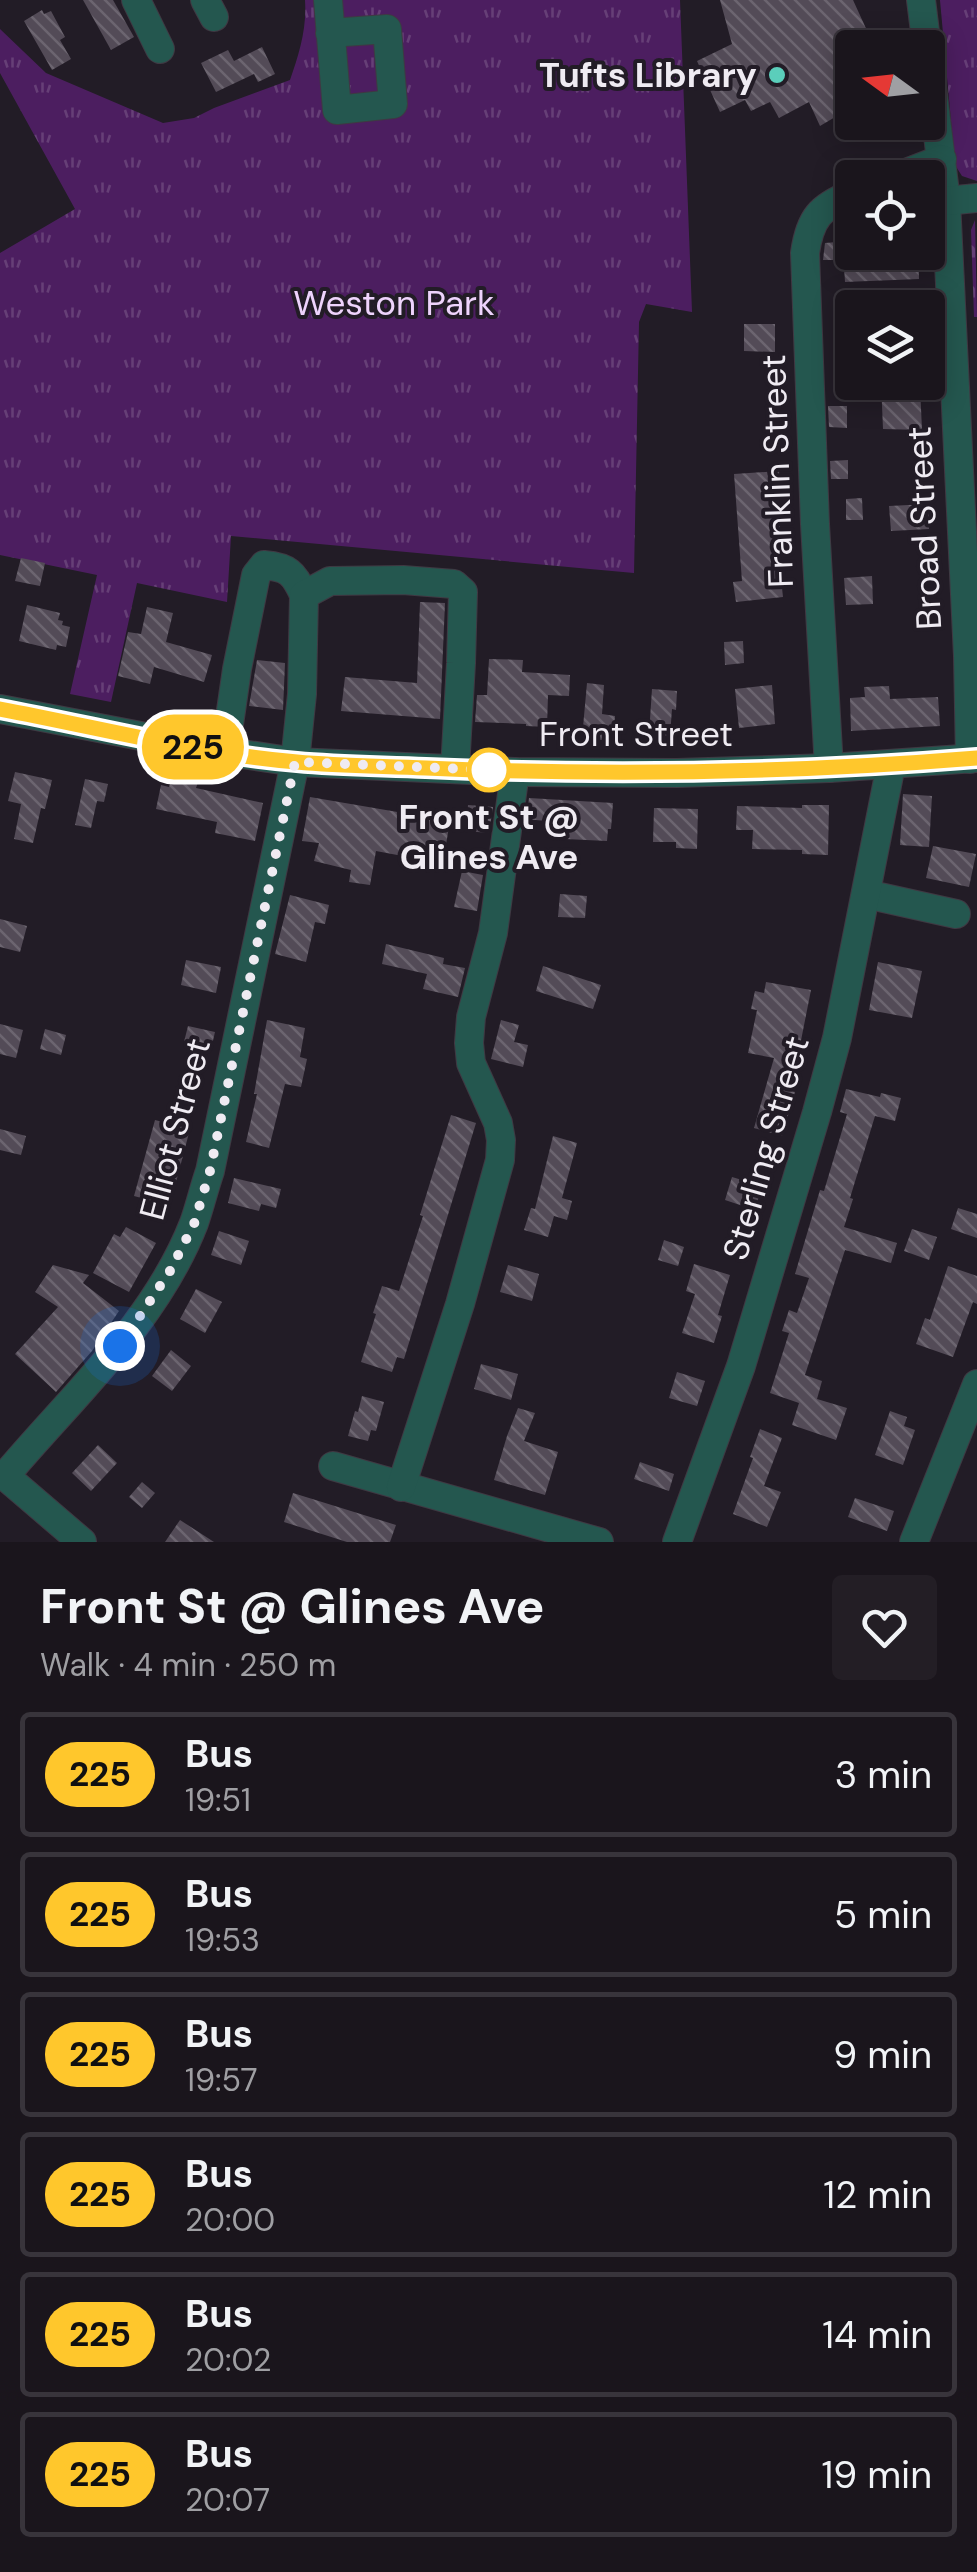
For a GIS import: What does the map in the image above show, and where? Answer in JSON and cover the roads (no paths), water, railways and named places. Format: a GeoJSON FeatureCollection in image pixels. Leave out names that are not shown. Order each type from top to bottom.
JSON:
{"type":"FeatureCollection","features":[{"type":"Feature","properties":{"kind":"street"},"geometry":{"type":"LineString","coordinates":[[136,0],[160,49]]}},
{"type":"Feature","properties":{"kind":"street"},"geometry":{"type":"LineString","coordinates":[[328,0],[330,33]]}},
{"type":"Feature","properties":{"kind":"street","name":"Broad Street"},"geometry":{"type":"LineString","coordinates":[[921,0],[925,30]]}},
{"type":"Feature","properties":{"kind":"street","name":"Broad Street"},"geometry":{"type":"LineString","coordinates":[[939,140],[946,201],[974,758]]}},
{"type":"Feature","properties":{"kind":"street"},"geometry":{"type":"LineString","coordinates":[[946,201],[977,198]]}},
{"type":"Feature","properties":{"kind":"street","name":"Franklin Street"},"geometry":{"type":"LineString","coordinates":[[829,768],[805,254],[817,215],[835,201]]}},
{"type":"Feature","properties":{"kind":"street"},"geometry":{"type":"LineString","coordinates":[[225,752],[236,669],[256,575],[264,565],[281,567],[296,578],[304,595],[330,581],[454,584],[462,592],[454,769]]}},
{"type":"Feature","properties":{"kind":"street","name":"Elliot Street"},"geometry":{"type":"LineString","coordinates":[[82,1542],[2,1474],[104,1365],[135,1326],[194,1224],[214,1152],[295,762],[302,694],[304,595]]}},
{"type":"Feature","properties":{"kind":"street","name":"Front Street"},"geometry":{"type":"LineString","coordinates":[[1,712],[295,762],[515,772],[677,773],[974,758]]}},
{"type":"Feature","properties":{"kind":"street","name":"Sterling Street"},"geometry":{"type":"LineString","coordinates":[[677,1542],[741,1366],[817,1112],[836,1038],[891,765]]}},
{"type":"Feature","properties":{"kind":"street"},"geometry":{"type":"LineString","coordinates":[[401,1487],[460,1304],[500,1160],[498,1124],[471,1063],[468,1043],[493,933],[515,772]]}},
{"type":"Feature","properties":{"kind":"street"},"geometry":{"type":"LineString","coordinates":[[866,894],[956,914]]}},
{"type":"Feature","properties":{"kind":"street"},"geometry":{"type":"LineString","coordinates":[[914,1542],[977,1384]]}},
{"type":"Feature","properties":{"kind":"street"},"geometry":{"type":"LineString","coordinates":[[333,1466],[598,1542]]}},
{"type":"Feature","properties":{"kind":"place","name":"Tufts Library"},"geometry":{"type":"Point","coordinates":[777,75]}},
{"type":"Feature","properties":{"kind":"place","name":"Front St @ Glines Ave"},"geometry":{"type":"Point","coordinates":[489,770]}},
{"type":"Feature","properties":{"kind":"park label","name":"Weston Park"},"geometry":{"type":"Point","coordinates":[394,303]}}]}
